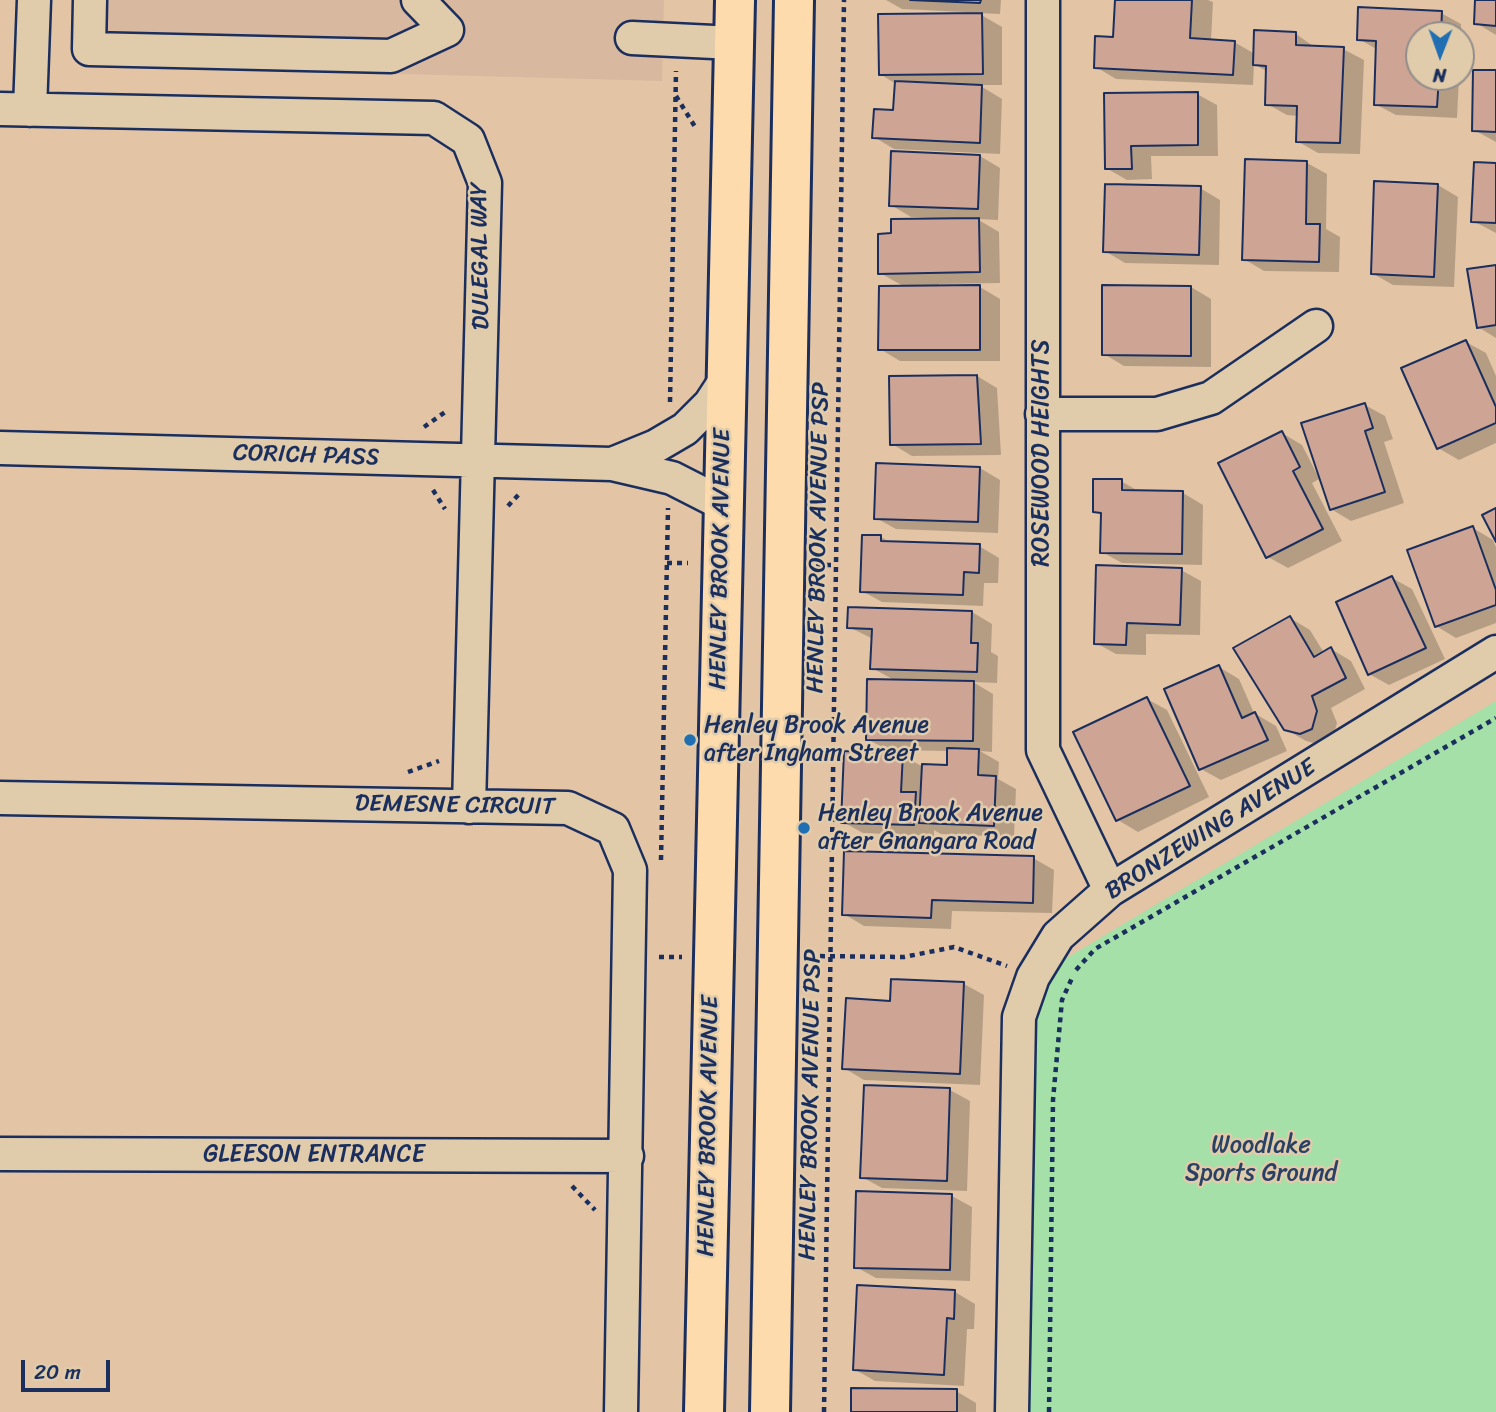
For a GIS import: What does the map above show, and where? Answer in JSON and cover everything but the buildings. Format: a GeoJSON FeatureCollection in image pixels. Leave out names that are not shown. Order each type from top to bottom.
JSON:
{"type":"FeatureCollection","features":[{"type":"Feature","properties":{"kind":"main road","name":"HENLEY BROOK AVENUE"},"geometry":{"type":"LineString","coordinates":[[704,1412],[734,0]]}},
{"type":"Feature","properties":{"kind":"main road"},"geometry":{"type":"LineString","coordinates":[[770,1412],[794,0]]}},
{"type":"Feature","properties":{"kind":"street"},"geometry":{"type":"LineString","coordinates":[[15,109],[34,0]]}},
{"type":"Feature","properties":{"kind":"street"},"geometry":{"type":"LineString","coordinates":[[90,0],[89,49],[391,57],[447,30],[418,0]]}},
{"type":"Feature","properties":{"kind":"street","name":"ROSEWOOD HEIGHTS"},"geometry":{"type":"LineString","coordinates":[[1043,0],[1043,750],[1110,890]]}},
{"type":"Feature","properties":{"kind":"street"},"geometry":{"type":"LineString","coordinates":[[632,38],[734,43]]}},
{"type":"Feature","properties":{"kind":"street","name":"DULEGAL WAY"},"geometry":{"type":"LineString","coordinates":[[15,109],[435,118],[468,140],[485,183],[480,461],[469,807]]}},
{"type":"Feature","properties":{"kind":"street"},"geometry":{"type":"LineString","coordinates":[[1042,414],[1157,414],[1212,398],[1316,326]]}},
{"type":"Feature","properties":{"kind":"street","name":"CORICH PASS"},"geometry":{"type":"LineString","coordinates":[[612,464],[685,429],[710,404],[725,381]]}},
{"type":"Feature","properties":{"kind":"street","name":"CORICH PASS"},"geometry":{"type":"LineString","coordinates":[[0,448],[612,464],[668,477],[722,502]]}},
{"type":"Feature","properties":{"kind":"street","name":"BRONZEWING AVENUE"},"geometry":{"type":"LineString","coordinates":[[1012,1412],[1019,1017],[1033,977],[1058,936],[1110,890],[1496,652]]}},
{"type":"Feature","properties":{"kind":"street","name":"DEMESNE CIRCUIT"},"geometry":{"type":"LineString","coordinates":[[0,798],[568,808],[613,829],[630,870],[621,1412]]}},
{"type":"Feature","properties":{"kind":"street","name":"GLEESON ENTRANCE"},"geometry":{"type":"LineString","coordinates":[[0,1153],[627,1156]]}},
{"type":"Feature","properties":{"kind":"path","name":"HENLEY BROOK AVENUE PSP"},"geometry":{"type":"LineString","coordinates":[[824,1412],[844,0]]}},
{"type":"Feature","properties":{"kind":"path"},"geometry":{"type":"LineString","coordinates":[[669,439],[677,40]]}},
{"type":"Feature","properties":{"kind":"path"},"geometry":{"type":"LineString","coordinates":[[448,396],[448,410],[426,428],[406,427],[404,486],[433,491],[450,519],[502,520],[508,504],[527,489]]}},
{"type":"Feature","properties":{"kind":"path"},"geometry":{"type":"LineString","coordinates":[[660,862],[668,477]]}},
{"type":"Feature","properties":{"kind":"path"},"geometry":{"type":"LineString","coordinates":[[1049,1412],[1053,1087],[1062,1000],[1074,971],[1095,949],[1496,718]]}},
{"type":"Feature","properties":{"kind":"path"},"geometry":{"type":"LineString","coordinates":[[403,806],[403,774],[438,763],[442,754]]}},
{"type":"Feature","properties":{"kind":"path"},"geometry":{"type":"LineString","coordinates":[[658,971],[659,943]]}},
{"type":"Feature","properties":{"kind":"path"},"geometry":{"type":"LineString","coordinates":[[830,958],[904,957],[954,947],[1033,977]]}},
{"type":"Feature","properties":{"kind":"path"},"geometry":{"type":"LineString","coordinates":[[566,1180],[598,1213]]}},
{"type":"Feature","properties":{"kind":"shaded area"},"geometry":{"type":"Polygon","coordinates":[[[74,0],[664,0],[662,81],[101,66],[74,39],[74,0]]]}},
{"type":"Feature","properties":{"kind":"green space","name":"Woodlake Sports Ground"},"geometry":{"type":"Polygon","coordinates":[[[1496,701],[1496,1412],[1022,1412],[1027,1039],[1039,995],[1065,959],[1496,701]]]}},
{"type":"Feature","properties":{"kind":"place","name":"Henley Brook Avenue after Ingham Street"},"geometry":{"type":"Point","coordinates":[690,740]}},
{"type":"Feature","properties":{"kind":"place","name":"Henley Brook Avenue after Gnangara Road"},"geometry":{"type":"Point","coordinates":[804,828]}}]}
